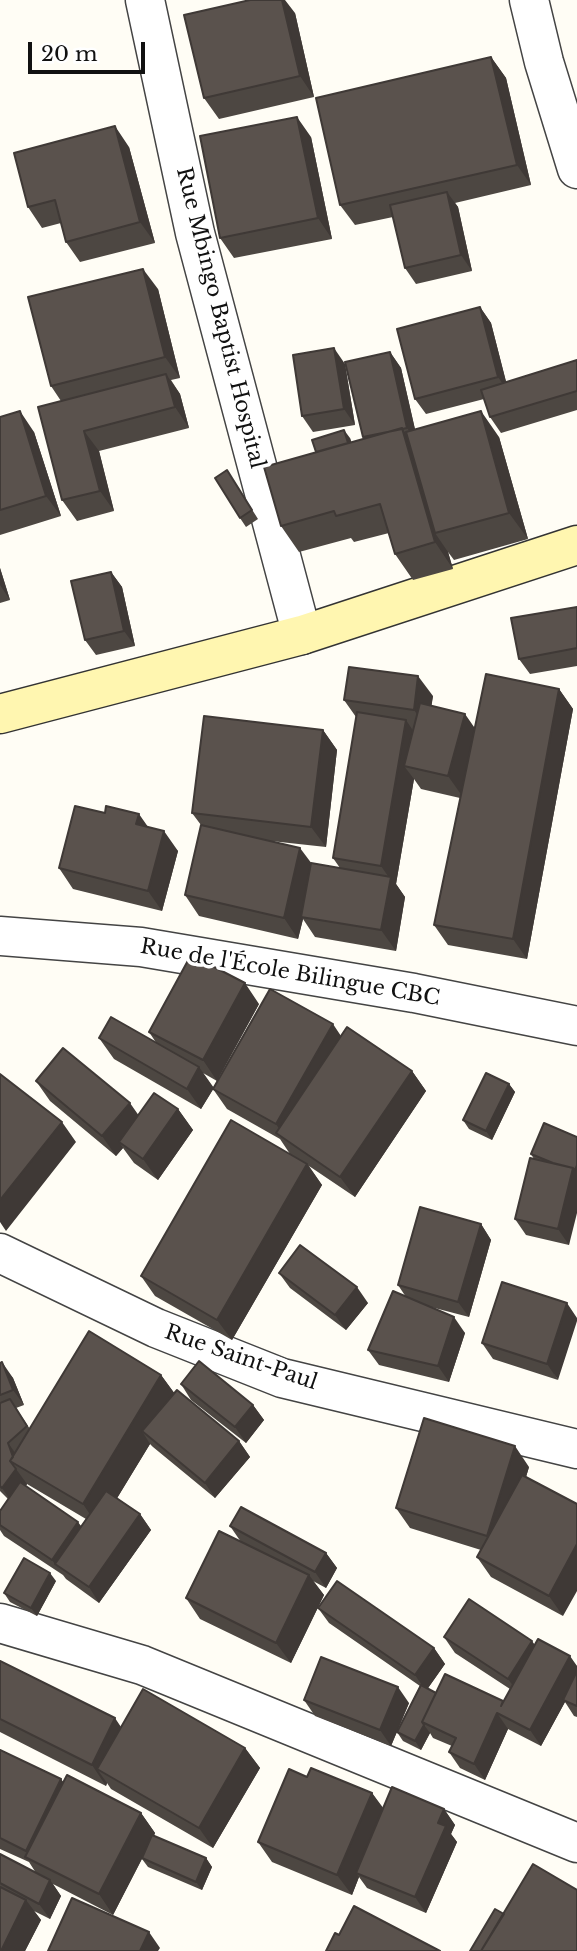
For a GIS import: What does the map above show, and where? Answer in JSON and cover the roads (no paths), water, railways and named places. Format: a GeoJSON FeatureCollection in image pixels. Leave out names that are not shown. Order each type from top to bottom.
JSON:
{"type":"FeatureCollection","features":[{"type":"Feature","properties":{"kind":"street","name":"Rue Mbingo Baptist Hospital"},"geometry":{"type":"LineString","coordinates":[[145,0],[195,233],[302,635]]}},
{"type":"Feature","properties":{"kind":"street"},"geometry":{"type":"LineString","coordinates":[[529,0],[544,62],[577,169]]}},
{"type":"Feature","properties":{"kind":"street"},"geometry":{"type":"LineString","coordinates":[[0,714],[302,635],[577,545]]}},
{"type":"Feature","properties":{"kind":"street","name":"Rue de l'École Bilingue CBC"},"geometry":{"type":"LineString","coordinates":[[0,936],[141,947],[414,993],[577,1026]]}},
{"type":"Feature","properties":{"kind":"street","name":"Rue Saint-Paul"},"geometry":{"type":"LineString","coordinates":[[0,1253],[156,1328],[282,1378],[577,1449]]}},
{"type":"Feature","properties":{"kind":"street"},"geometry":{"type":"LineString","coordinates":[[0,1623],[142,1665],[577,1843]]}}]}
